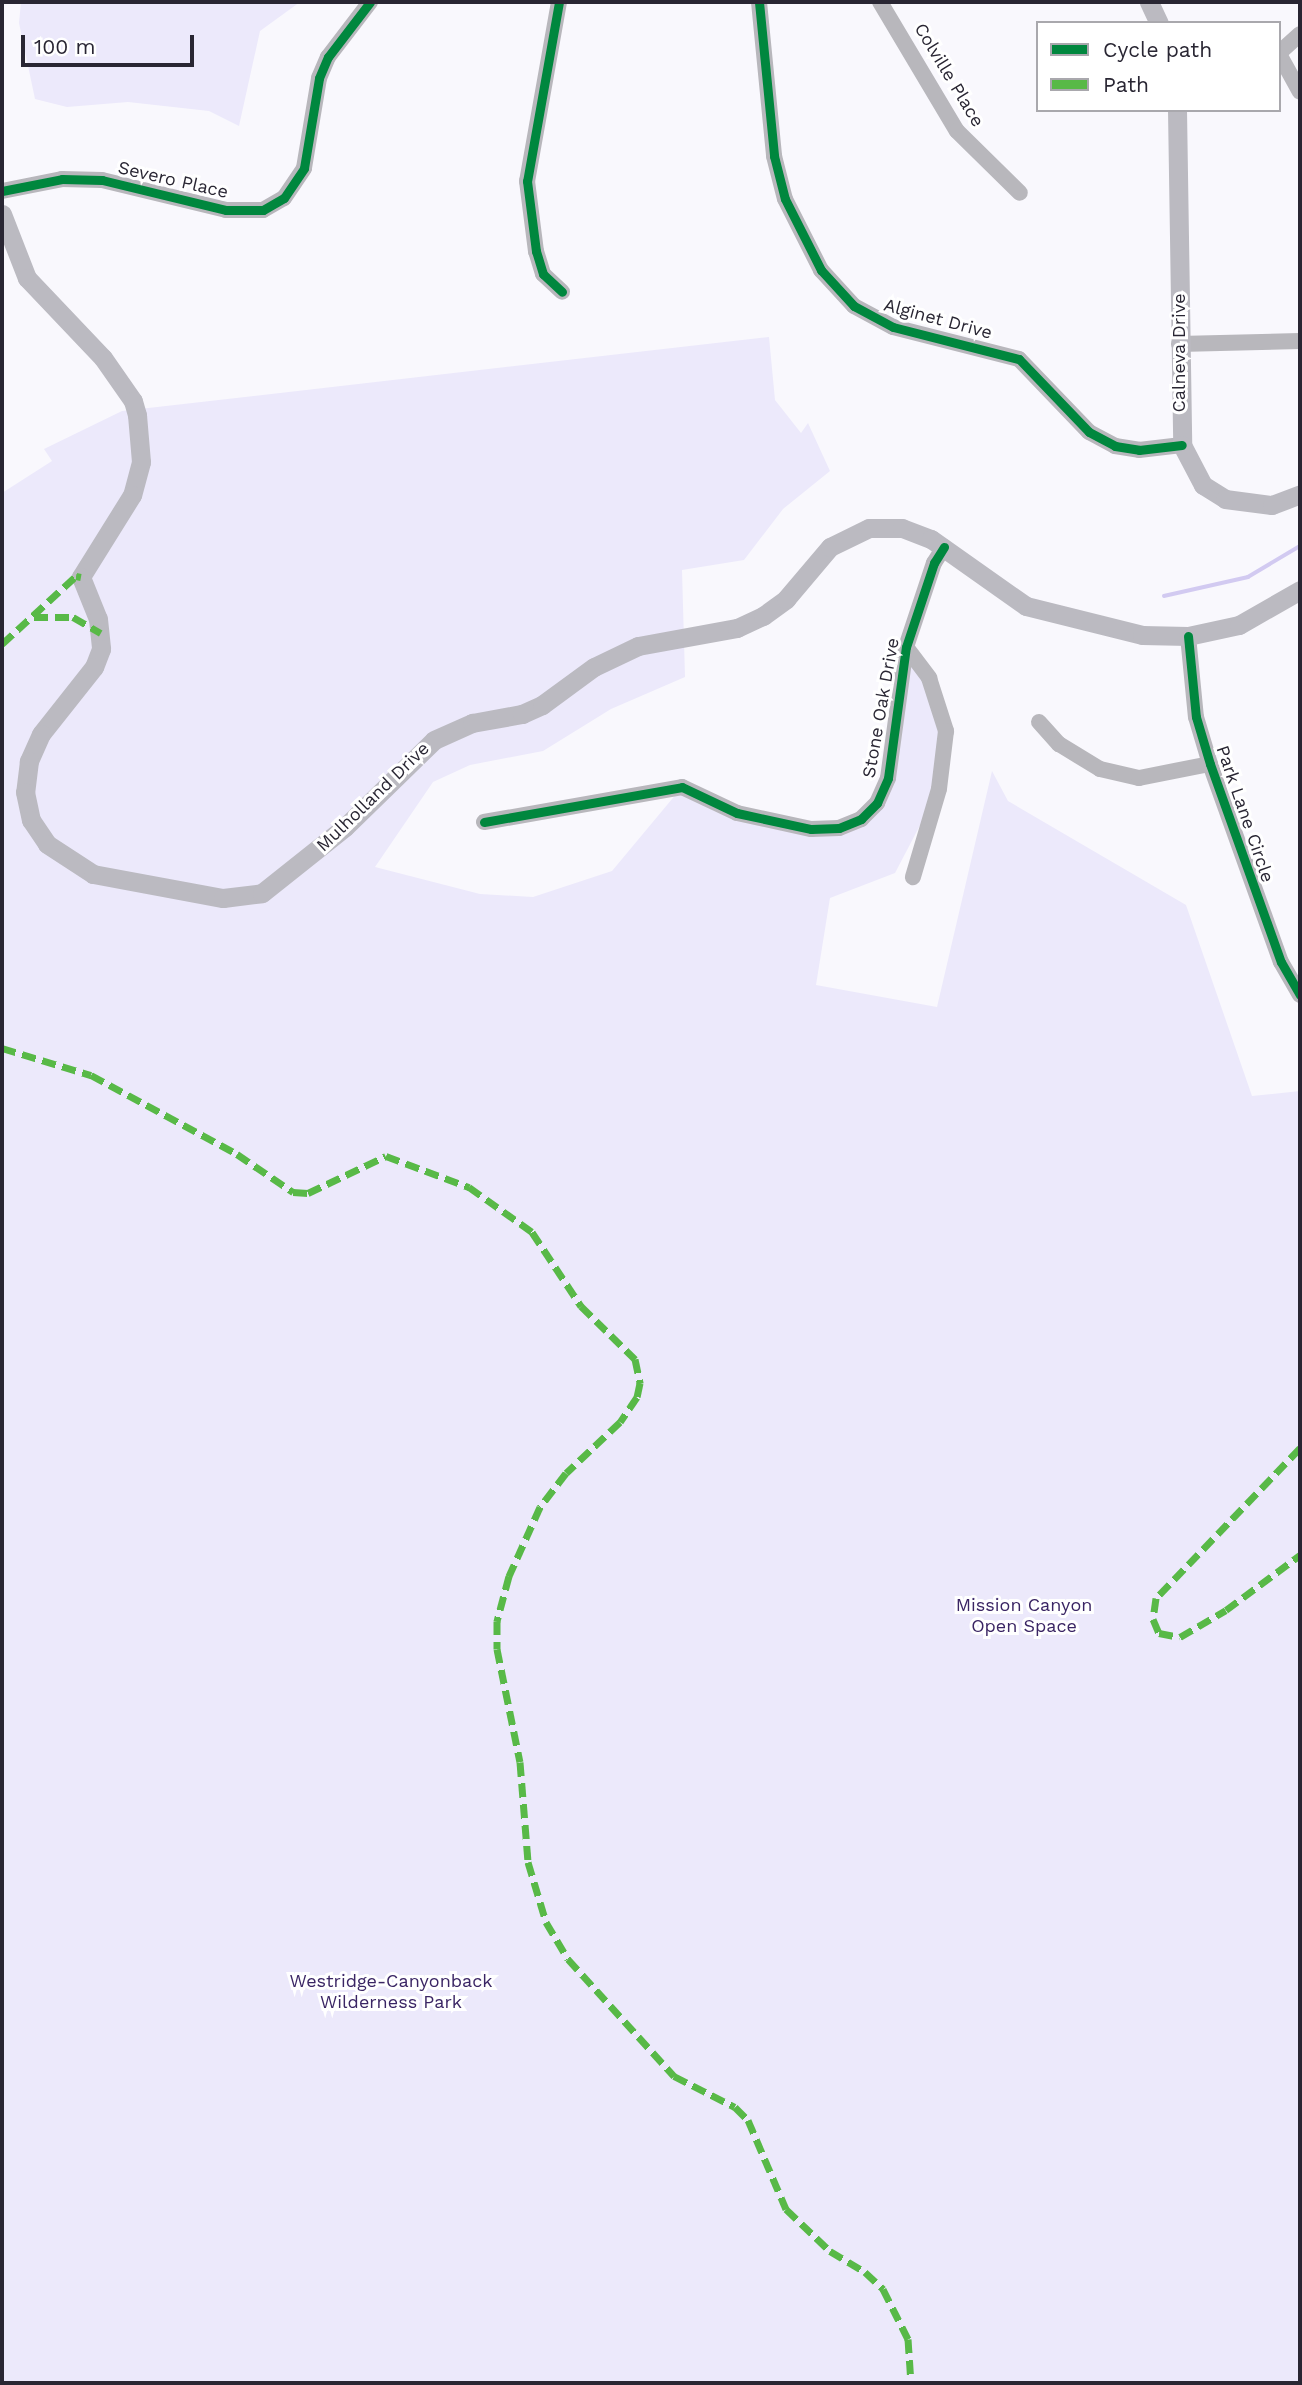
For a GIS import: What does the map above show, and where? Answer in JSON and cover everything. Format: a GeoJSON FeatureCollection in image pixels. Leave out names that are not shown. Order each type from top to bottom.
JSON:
{"type":"FeatureCollection","features":[{"type":"Feature","properties":{"kind":"main road"},"geometry":{"type":"LineString","coordinates":[[1149,2],[1158,21]]}},
{"type":"Feature","properties":{"kind":"main road","name":"Calneva Drive"},"geometry":{"type":"LineString","coordinates":[[1177,112],[1182,445],[1203,485],[1225,499],[1272,505],[1300,494]]}},
{"type":"Feature","properties":{"kind":"main road","name":"Mulholland Drive"},"geometry":{"type":"LineString","coordinates":[[2,214],[16,259],[27,278],[103,358],[133,401],[137,415],[141,462],[132,495],[82,577],[98,619],[101,649],[94,667],[41,734],[29,761],[25,792],[31,820],[47,844],[93,874],[244,898],[281,881],[345,827],[416,754],[452,730],[542,705],[594,667],[638,646],[737,628],[763,616],[848,535],[893,527],[914,531],[944,547],[1026,606],[1142,635],[1188,636],[1239,625],[1300,590]]}},
{"type":"Feature","properties":{"kind":"street","name":"Severo Place"},"geometry":{"type":"LineString","coordinates":[[2,191],[62,179],[102,180],[226,209],[263,210],[284,198],[304,168],[319,78],[328,57],[370,2]]}},
{"type":"Feature","properties":{"kind":"street"},"geometry":{"type":"LineString","coordinates":[[559,2],[527,181],[539,262],[543,274],[562,292]]}},
{"type":"Feature","properties":{"kind":"street","name":"Alginet Drive"},"geometry":{"type":"LineString","coordinates":[[759,2],[774,156],[785,199],[821,270],[854,306],[893,327],[1019,359],[1089,432],[1115,446],[1139,450],[1182,445]]}},
{"type":"Feature","properties":{"kind":"street","name":"Colville Place"},"geometry":{"type":"LineString","coordinates":[[880,2],[957,131],[1020,193]]}},
{"type":"Feature","properties":{"kind":"street"},"geometry":{"type":"LineString","coordinates":[[1281,52],[1300,34]]}},
{"type":"Feature","properties":{"kind":"street"},"geometry":{"type":"LineString","coordinates":[[1281,58],[1300,92]]}},
{"type":"Feature","properties":{"kind":"street"},"geometry":{"type":"LineString","coordinates":[[1179,344],[1300,341]]}},
{"type":"Feature","properties":{"kind":"street","name":"Stone Oak Drive"},"geometry":{"type":"LineString","coordinates":[[484,822],[682,787],[737,813],[811,829],[839,828],[861,819],[877,803],[888,778],[906,647],[934,563],[944,547]]}},
{"type":"Feature","properties":{"kind":"street","name":"Park Lane Circle"},"geometry":{"type":"LineString","coordinates":[[1188,636],[1196,717],[1210,764],[1280,962],[1300,995]]}},
{"type":"Feature","properties":{"kind":"street"},"geometry":{"type":"LineString","coordinates":[[906,647],[929,678],[946,731],[939,789],[914,877]]}},
{"type":"Feature","properties":{"kind":"street"},"geometry":{"type":"LineString","coordinates":[[1039,722],[1059,744],[1100,769],[1126,775],[1174,775],[1210,764]]}},
{"type":"Feature","properties":{"kind":"green space"},"geometry":{"type":"Polygon","coordinates":[[[21,2],[300,2],[260,31],[239,126],[209,111],[128,102],[67,107],[35,99],[19,23],[21,2]]]}},
{"type":"Feature","properties":{"kind":"green space"},"geometry":{"type":"Polygon","coordinates":[[[769,337],[775,400],[801,433],[808,423],[830,471],[783,509],[744,560],[682,570],[685,677],[611,709],[543,751],[470,765],[433,782],[375,867],[480,894],[533,897],[612,871],[682,787],[737,813],[839,828],[877,803],[906,647],[946,731],[939,789],[895,873],[830,898],[816,985],[937,1007],[992,771],[1008,801],[1186,905],[1252,1096],[1300,1091],[1300,2383],[2,2383],[2,493],[52,461],[44,449],[122,411],[769,337]]]}},
{"type":"Feature","properties":{"kind":"waterway"},"geometry":{"type":"LineString","coordinates":[[1164,596],[1248,577],[1300,546]]}},
{"type":"Feature","properties":{"kind":"marked path"},"geometry":{"type":"LineString","coordinates":[[2,644],[76,576],[81,577]]}},
{"type":"Feature","properties":{"kind":"marked path"},"geometry":{"type":"LineString","coordinates":[[34,617],[73,617],[101,633]]}},
{"type":"Feature","properties":{"kind":"marked path"},"geometry":{"type":"LineString","coordinates":[[2,1048],[91,1075],[237,1154],[293,1192],[308,1193],[386,1156],[469,1187],[532,1232],[581,1306],[635,1359],[640,1383],[637,1397],[620,1422],[566,1473],[540,1507],[509,1576],[497,1621],[497,1649],[520,1762],[528,1862],[546,1922],[568,1959],[674,2076],[735,2107],[748,2120],[786,2209],[830,2251],[865,2272],[883,2289],[908,2339],[911,2383]]}},
{"type":"Feature","properties":{"kind":"marked path"},"geometry":{"type":"LineString","coordinates":[[1300,1448],[1156,1598],[1153,1619],[1159,1633],[1180,1637],[1226,1610],[1300,1555]]}},
{"type":"Feature","properties":{"kind":"cycle path"},"geometry":{"type":"LineString","coordinates":[[2,191],[62,179],[102,180],[226,210],[263,210],[284,198],[304,168],[319,78],[328,57],[370,2]]}},
{"type":"Feature","properties":{"kind":"cycle path"},"geometry":{"type":"LineString","coordinates":[[559,2],[527,181],[536,251],[543,274],[562,292]]}},
{"type":"Feature","properties":{"kind":"cycle path"},"geometry":{"type":"LineString","coordinates":[[759,2],[774,156],[785,199],[821,270],[854,306],[893,327],[1019,359],[1089,432],[1115,446],[1139,450],[1182,445]]}},
{"type":"Feature","properties":{"kind":"cycle path"},"geometry":{"type":"LineString","coordinates":[[484,822],[682,787],[737,813],[811,829],[839,828],[861,819],[877,803],[888,778],[906,647],[934,563],[944,547]]}},
{"type":"Feature","properties":{"kind":"cycle path"},"geometry":{"type":"LineString","coordinates":[[1188,636],[1196,717],[1210,764],[1281,962],[1300,995]]}},
{"type":"Feature","properties":{"kind":"park label","name":"Mission Canyon Open Space"},"geometry":{"type":"Point","coordinates":[1024,1616]}},
{"type":"Feature","properties":{"kind":"park label","name":"Westridge-Canyonback Wilderness Park"},"geometry":{"type":"Point","coordinates":[391,1992]}}]}
